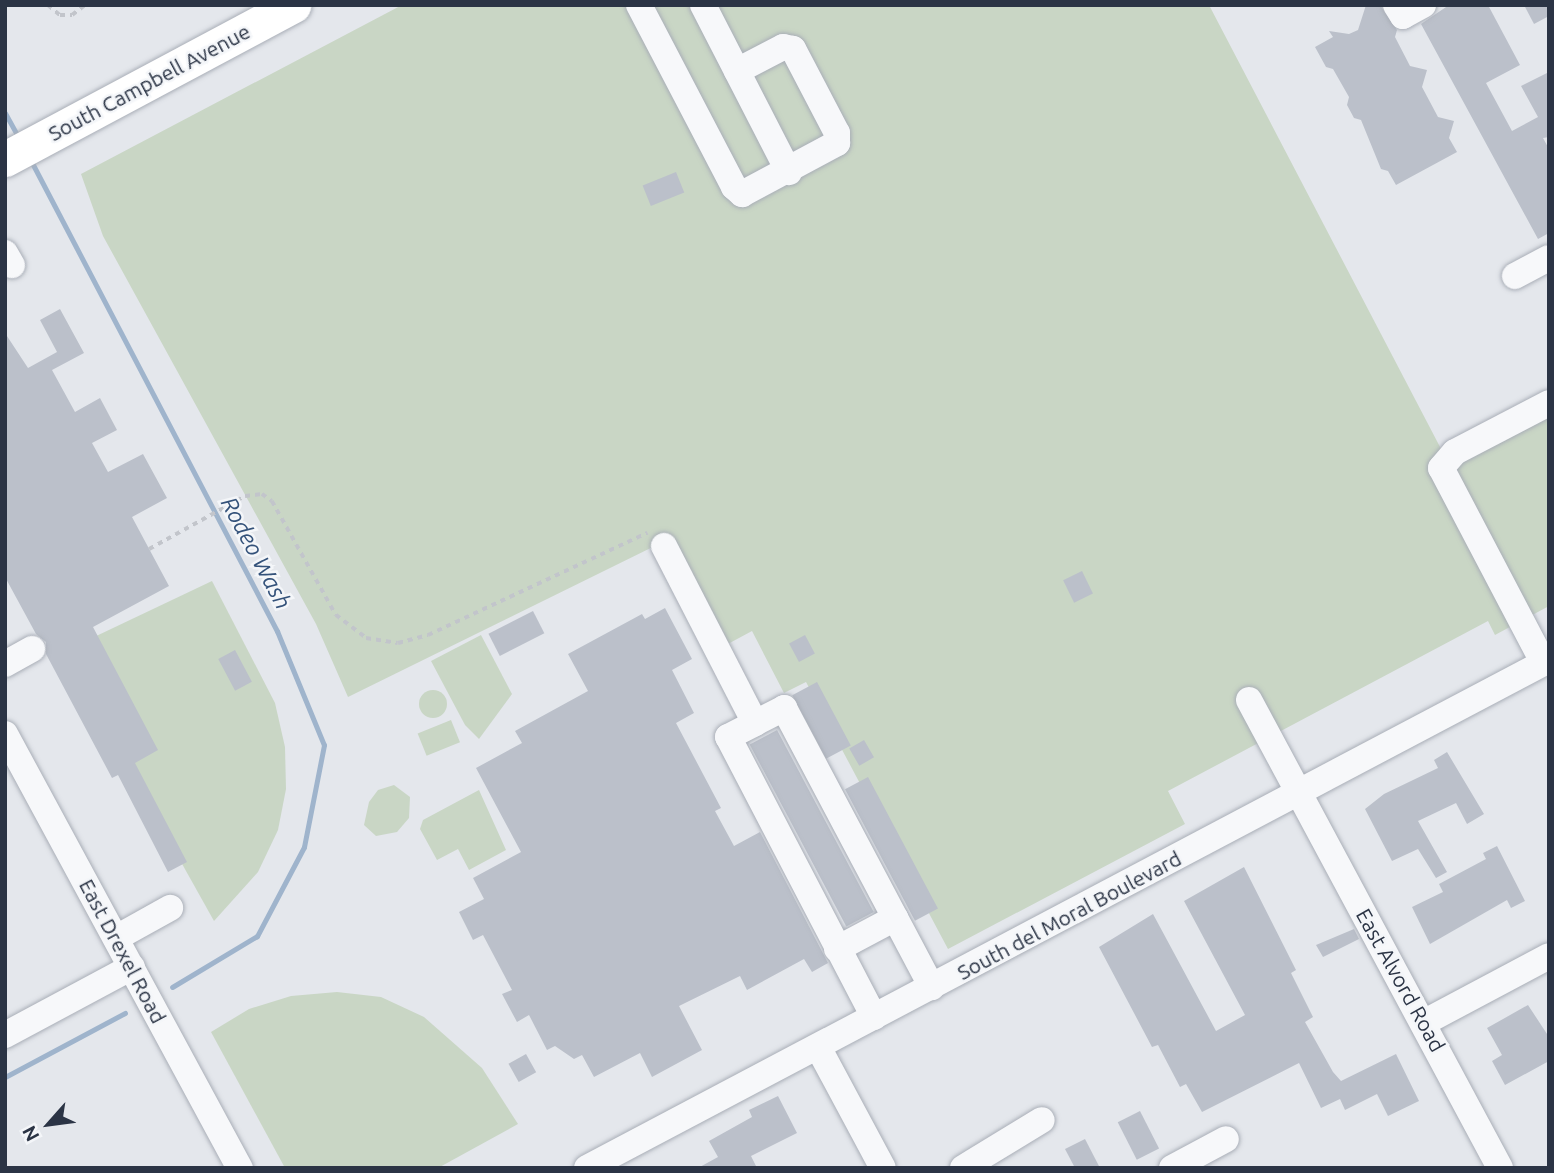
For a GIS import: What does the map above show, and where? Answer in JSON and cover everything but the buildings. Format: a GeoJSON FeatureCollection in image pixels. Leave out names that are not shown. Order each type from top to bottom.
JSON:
{"type":"FeatureCollection","features":[{"type":"Feature","properties":{"kind":"main road","name":"South Campbell Avenue"},"geometry":{"type":"LineString","coordinates":[[5,159],[293,5]]}},
{"type":"Feature","properties":{"kind":"street"},"geometry":{"type":"LineString","coordinates":[[639,5],[734,187],[742,194],[789,172],[837,143],[838,133],[793,49],[783,47],[737,71]]}},
{"type":"Feature","properties":{"kind":"street"},"geometry":{"type":"LineString","coordinates":[[703,5],[789,172]]}},
{"type":"Feature","properties":{"kind":"street"},"geometry":{"type":"LineString","coordinates":[[1396,5],[1403,16],[1423,5]]}},
{"type":"Feature","properties":{"kind":"street"},"geometry":{"type":"LineString","coordinates":[[1515,276],[1549,258]]}},
{"type":"Feature","properties":{"kind":"street"},"geometry":{"type":"LineString","coordinates":[[1546,661],[1441,468],[1455,452],[1549,403]]}},
{"type":"Feature","properties":{"kind":"street"},"geometry":{"type":"LineString","coordinates":[[664,546],[755,723]]}},
{"type":"Feature","properties":{"kind":"street"},"geometry":{"type":"LineString","coordinates":[[5,664],[32,649]]}},
{"type":"Feature","properties":{"kind":"street","name":"South del Moral Boulevard"},"geometry":{"type":"LineString","coordinates":[[587,1168],[1546,661]]}},
{"type":"Feature","properties":{"kind":"street","name":"East Alvord Road"},"geometry":{"type":"LineString","coordinates":[[1249,700],[1425,1022],[1500,1168]]}},
{"type":"Feature","properties":{"kind":"street"},"geometry":{"type":"LineString","coordinates":[[874,1017],[728,737],[784,708],[932,987]]}},
{"type":"Feature","properties":{"kind":"street","name":"East Drexel Road"},"geometry":{"type":"LineString","coordinates":[[5,734],[132,967],[232,1165]]}},
{"type":"Feature","properties":{"kind":"street"},"geometry":{"type":"LineString","coordinates":[[116,938],[170,908]]}},
{"type":"Feature","properties":{"kind":"street"},"geometry":{"type":"LineString","coordinates":[[838,948],[895,918]]}},
{"type":"Feature","properties":{"kind":"street"},"geometry":{"type":"LineString","coordinates":[[1425,1022],[1549,956]]}},
{"type":"Feature","properties":{"kind":"street"},"geometry":{"type":"LineString","coordinates":[[5,1035],[132,967]]}},
{"type":"Feature","properties":{"kind":"street"},"geometry":{"type":"LineString","coordinates":[[818,1046],[883,1168]]}},
{"type":"Feature","properties":{"kind":"street"},"geometry":{"type":"LineString","coordinates":[[963,1168],[1042,1120]]}},
{"type":"Feature","properties":{"kind":"street"},"geometry":{"type":"LineString","coordinates":[[1172,1168],[1226,1139]]}},
{"type":"Feature","properties":{"kind":"path"},"geometry":{"type":"LineString","coordinates":[[48,5],[60,15],[72,15],[85,5]]}},
{"type":"Feature","properties":{"kind":"path"},"geometry":{"type":"LineString","coordinates":[[149,549],[245,496],[262,494],[272,501],[345,625],[387,643],[428,635],[655,529],[664,546]]}},
{"type":"Feature","properties":{"kind":"green space"},"geometry":{"type":"Polygon","coordinates":[[[402,5],[1209,5],[1450,466],[1549,414],[1549,606],[1495,635],[1488,621],[1168,791],[1185,824],[948,949],[806,682],[784,693],[752,631],[726,645],[671,538],[348,697],[316,624],[103,236],[81,174],[402,5]]]}},
{"type":"Feature","properties":{"kind":"green space"},"geometry":{"type":"Polygon","coordinates":[[[212,581],[275,703],[285,747],[286,789],[278,830],[258,872],[214,921],[68,660],[71,648],[212,581]]]}},
{"type":"Feature","properties":{"kind":"green space"},"geometry":{"type":"Polygon","coordinates":[[[481,635],[512,694],[479,739],[465,725],[431,661],[481,635]]]}},
{"type":"Feature","properties":{"kind":"green space"},"geometry":{"type":"Polygon","coordinates":[[[433,690],[443,694],[447,704],[443,714],[433,718],[423,714],[419,704],[423,694],[433,690]]]}},
{"type":"Feature","properties":{"kind":"green space"},"geometry":{"type":"Polygon","coordinates":[[[451,720],[460,742],[427,756],[418,733],[451,720]]]}},
{"type":"Feature","properties":{"kind":"green space"},"geometry":{"type":"Polygon","coordinates":[[[394,785],[410,797],[409,818],[397,832],[376,836],[364,825],[369,802],[378,790],[394,785]]]}},
{"type":"Feature","properties":{"kind":"green space"},"geometry":{"type":"Polygon","coordinates":[[[479,790],[506,850],[469,870],[458,849],[437,860],[420,829],[423,820],[479,790]]]}},
{"type":"Feature","properties":{"kind":"green space"},"geometry":{"type":"Polygon","coordinates":[[[337,992],[381,997],[424,1017],[482,1068],[518,1124],[438,1168],[285,1168],[211,1032],[249,1009],[291,996],[337,992]]]}},
{"type":"Feature","properties":{"kind":"waterway","name":"Rodeo Wash"},"geometry":{"type":"LineString","coordinates":[[5,113],[19,138]]}},
{"type":"Feature","properties":{"kind":"waterway","name":"Rodeo Wash"},"geometry":{"type":"LineString","coordinates":[[30,159],[277,631],[324,745],[304,847],[257,936],[172,987]]}},
{"type":"Feature","properties":{"kind":"waterway"},"geometry":{"type":"LineString","coordinates":[[5,1077],[125,1013]]}}]}
